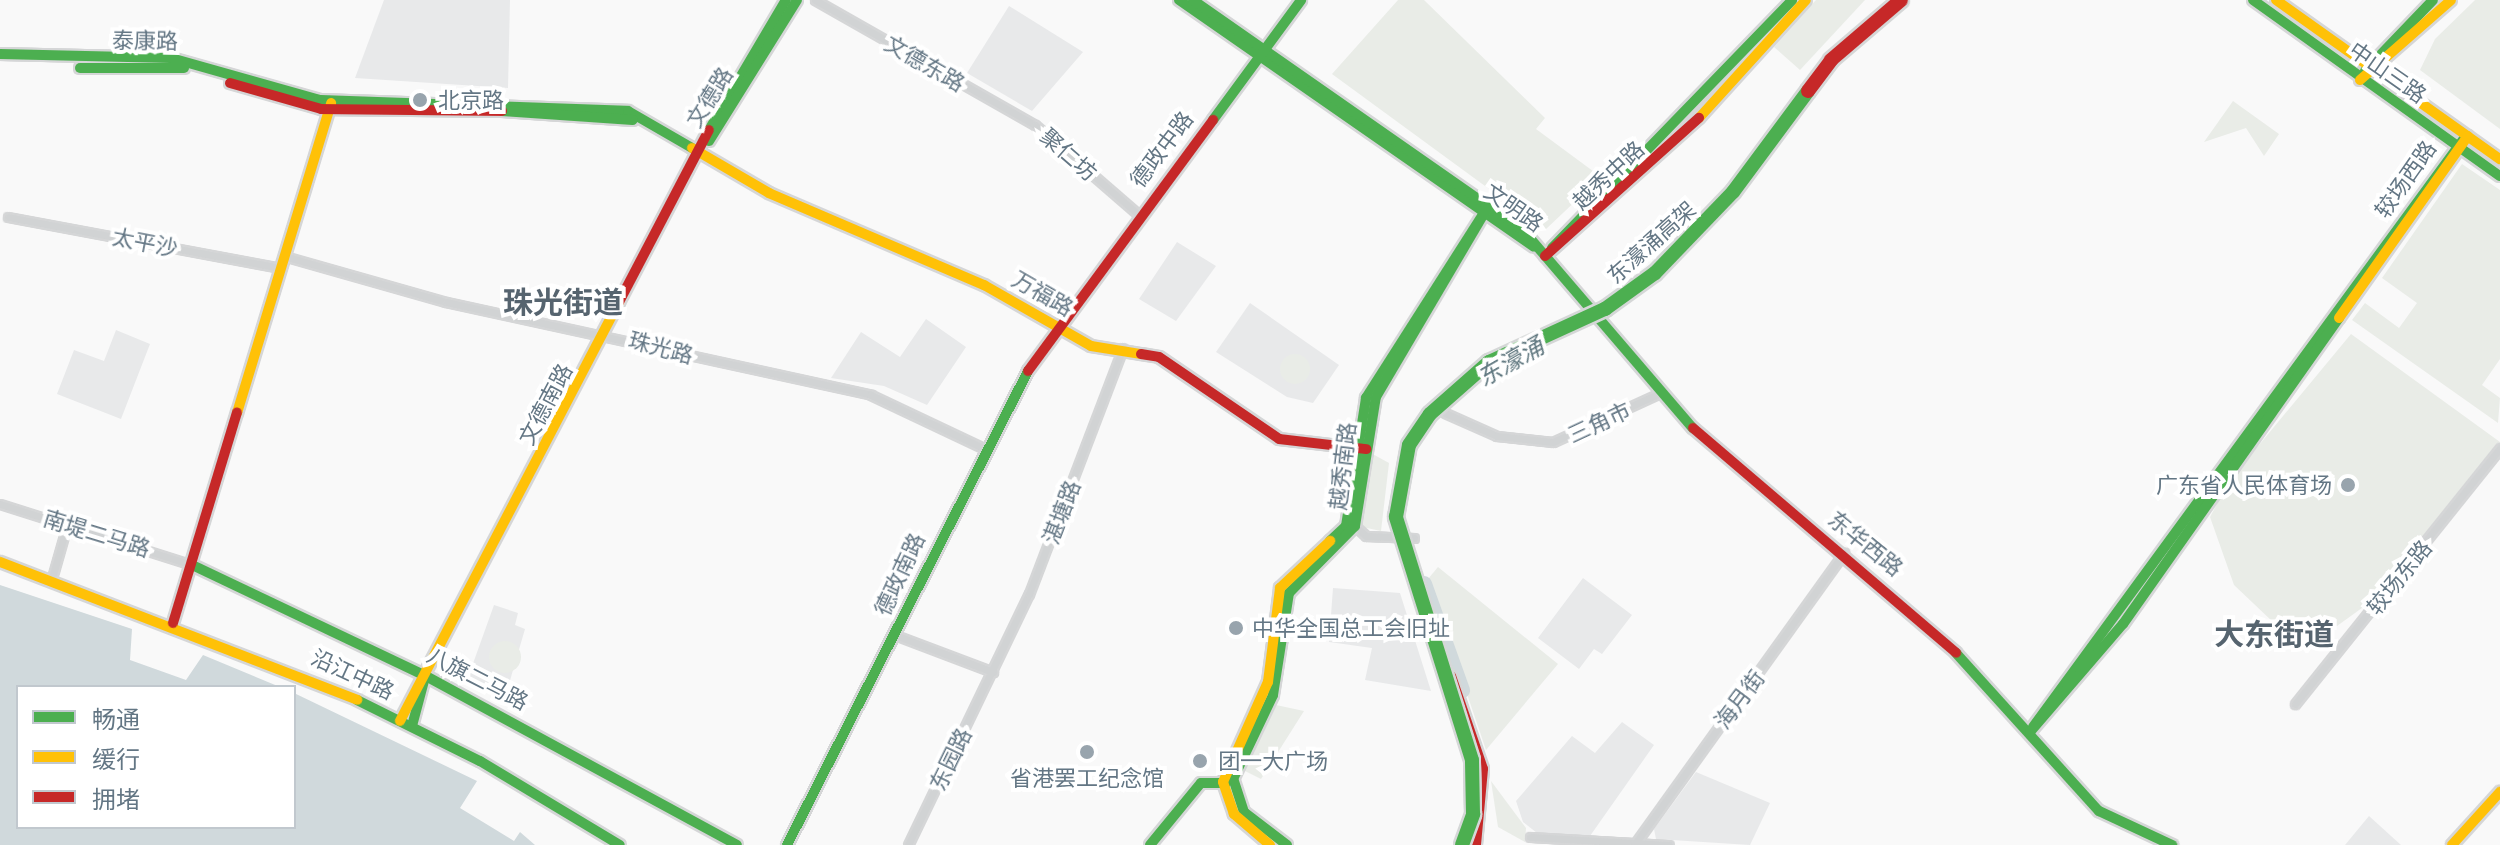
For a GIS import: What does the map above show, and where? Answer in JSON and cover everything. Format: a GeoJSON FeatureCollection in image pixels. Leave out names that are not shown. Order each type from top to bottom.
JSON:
{"type":"FeatureCollection","features":[{"type":"Feature","properties":{"kind":"main road","name":"文德路"},"geometry":{"type":"LineString","coordinates":[[700,151],[786,0]]}},
{"type":"Feature","properties":{"kind":"main road","name":"文德路"},"geometry":{"type":"LineString","coordinates":[[700,151],[797,0]]}},
{"type":"Feature","properties":{"kind":"main road","name":"文明路"},"geometry":{"type":"LineString","coordinates":[[1179,0],[1261,52]]}},
{"type":"Feature","properties":{"kind":"main road","name":"文明路"},"geometry":{"type":"LineString","coordinates":[[1193,0],[1545,256]]}},
{"type":"Feature","properties":{"kind":"main road","name":"德政中路"},"geometry":{"type":"LineString","coordinates":[[1057,326],[1301,0]]}},
{"type":"Feature","properties":{"kind":"main road","name":"越秀中路"},"geometry":{"type":"LineString","coordinates":[[1545,256],[1792,0]]}},
{"type":"Feature","properties":{"kind":"main road","name":"越秀中路"},"geometry":{"type":"LineString","coordinates":[[1545,256],[1694,123],[1806,0]]}},
{"type":"Feature","properties":{"kind":"main road","name":"东濠涌高架"},"geometry":{"type":"LineString","coordinates":[[1464,845],[1475,766],[1416,589],[1397,493],[1422,426],[1486,365],[1596,315],[1646,282],[1731,196],[1831,61],[1902,0]]}},
{"type":"Feature","properties":{"kind":"main road","name":"东濠涌高架"},"geometry":{"type":"LineString","coordinates":[[1464,845],[1474,802],[1472,760],[1396,517],[1409,445],[1430,414],[1489,362],[1605,309],[1655,273],[1733,192],[1841,48],[1902,0]]}},
{"type":"Feature","properties":{"kind":"main road","name":"中山三路"},"geometry":{"type":"LineString","coordinates":[[2253,0],[2500,159]]}},
{"type":"Feature","properties":{"kind":"main road","name":"中山三路"},"geometry":{"type":"LineString","coordinates":[[2276,0],[2459,149],[2500,176]]}},
{"type":"Feature","properties":{"kind":"main road"},"geometry":{"type":"LineString","coordinates":[[2367,73],[2433,0]]}},
{"type":"Feature","properties":{"kind":"main road"},"geometry":{"type":"LineString","coordinates":[[2367,73],[2451,0]]}},
{"type":"Feature","properties":{"kind":"main road","name":"泰康路"},"geometry":{"type":"LineString","coordinates":[[0,54],[171,58],[331,105]]}},
{"type":"Feature","properties":{"kind":"main road","name":"泰康路"},"geometry":{"type":"LineString","coordinates":[[0,60],[175,66],[331,105]]}},
{"type":"Feature","properties":{"kind":"main road","name":"万福路"},"geometry":{"type":"LineString","coordinates":[[331,105],[609,114],[700,151],[769,193],[984,285],[1091,346],[1123,348],[1159,357],[1279,439],[1362,449]]}},
{"type":"Feature","properties":{"kind":"main road"},"geometry":{"type":"LineString","coordinates":[[173,623],[331,105]]}},
{"type":"Feature","properties":{"kind":"main road","name":"较场西路"},"geometry":{"type":"LineString","coordinates":[[2030,732],[2468,136]]}},
{"type":"Feature","properties":{"kind":"main road","name":"文德南路"},"geometry":{"type":"LineString","coordinates":[[406,723],[424,675],[700,151]]}},
{"type":"Feature","properties":{"kind":"main road","name":"越秀南路"},"geometry":{"type":"LineString","coordinates":[[1228,783],[1277,680],[1292,585],[1355,526],[1364,506],[1362,449],[1366,398],[1485,210]]}},
{"type":"Feature","properties":{"kind":"main road","name":"东华西路"},"geometry":{"type":"LineString","coordinates":[[1545,256],[1588,303],[1660,393],[1931,626],[2099,811],[2172,845]]}},
{"type":"Feature","properties":{"kind":"main road","name":"德政南路"},"geometry":{"type":"LineString","coordinates":[[787,845],[895,635],[983,448],[1057,326]]}},
{"type":"Feature","properties":{"kind":"main road","name":"越秀南路"},"geometry":{"type":"LineString","coordinates":[[1228,783],[1268,682],[1280,588],[1293,568],[1346,526],[1362,449]]}},
{"type":"Feature","properties":{"kind":"main road"},"geometry":{"type":"LineString","coordinates":[[0,562],[51,582]]}},
{"type":"Feature","properties":{"kind":"main road","name":"八旗二马路"},"geometry":{"type":"LineString","coordinates":[[192,565],[424,675],[737,845]]}},
{"type":"Feature","properties":{"kind":"main road"},"geometry":{"type":"LineString","coordinates":[[0,569],[51,582]]}},
{"type":"Feature","properties":{"kind":"main road","name":"沿江中路"},"geometry":{"type":"LineString","coordinates":[[51,582],[173,623],[406,723],[620,845]]}},
{"type":"Feature","properties":{"kind":"main road"},"geometry":{"type":"LineString","coordinates":[[1416,589],[1477,737],[1486,795],[1476,845]]}},
{"type":"Feature","properties":{"kind":"main road"},"geometry":{"type":"LineString","coordinates":[[1150,845],[1201,783],[1228,783]]}},
{"type":"Feature","properties":{"kind":"main road"},"geometry":{"type":"LineString","coordinates":[[1228,783],[1241,823],[1270,845]]}},
{"type":"Feature","properties":{"kind":"main road"},"geometry":{"type":"LineString","coordinates":[[1228,783],[1244,812],[1287,845]]}},
{"type":"Feature","properties":{"kind":"main road"},"geometry":{"type":"LineString","coordinates":[[2452,845],[2500,793]]}},
{"type":"Feature","properties":{"kind":"street","name":"文德东路"},"geometry":{"type":"LineString","coordinates":[[815,0],[1035,125]]}},
{"type":"Feature","properties":{"kind":"street","name":"聚仁坊"},"geometry":{"type":"LineString","coordinates":[[1035,125],[1139,215]]}},
{"type":"Feature","properties":{"kind":"street","name":"太平沙"},"geometry":{"type":"LineString","coordinates":[[8,217],[282,262]]}},
{"type":"Feature","properties":{"kind":"street","name":"珠光路"},"geometry":{"type":"LineString","coordinates":[[282,262],[459,305],[607,332],[892,401],[983,448]]}},
{"type":"Feature","properties":{"kind":"street","name":"湛塘路"},"geometry":{"type":"LineString","coordinates":[[993,672],[1123,348]]}},
{"type":"Feature","properties":{"kind":"street","name":"三角市"},"geometry":{"type":"LineString","coordinates":[[1445,413],[1497,436],[1553,442],[1660,393]]}},
{"type":"Feature","properties":{"kind":"street","name":"较场东路"},"geometry":{"type":"LineString","coordinates":[[2295,704],[2500,448]]}},
{"type":"Feature","properties":{"kind":"street","name":"南堤二马路"},"geometry":{"type":"LineString","coordinates":[[0,504],[68,522],[192,565]]}},
{"type":"Feature","properties":{"kind":"street"},"geometry":{"type":"LineString","coordinates":[[51,582],[68,522]]}},
{"type":"Feature","properties":{"kind":"street"},"geometry":{"type":"LineString","coordinates":[[1355,526],[1366,536],[1414,538]]}},
{"type":"Feature","properties":{"kind":"street","name":"海月街"},"geometry":{"type":"LineString","coordinates":[[1636,843],[1844,553]]}},
{"type":"Feature","properties":{"kind":"street"},"geometry":{"type":"LineString","coordinates":[[895,635],[993,672]]}},
{"type":"Feature","properties":{"kind":"street","name":"东园路"},"geometry":{"type":"LineString","coordinates":[[908,845],[993,672]]}},
{"type":"Feature","properties":{"kind":"street"},"geometry":{"type":"LineString","coordinates":[[1530,837],[1669,845]]}},
{"type":"Feature","properties":{"kind":"shaded area"},"geometry":{"type":"Polygon","coordinates":[[[384,0],[510,0],[508,88],[355,78],[384,0]]]}},
{"type":"Feature","properties":{"kind":"shaded area"},"geometry":{"type":"Polygon","coordinates":[[[1398,0],[1424,0],[1545,118],[1536,129],[1601,177],[1545,230],[1332,74],[1398,0]]]}},
{"type":"Feature","properties":{"kind":"shaded area"},"geometry":{"type":"Polygon","coordinates":[[[1816,0],[1865,0],[1800,70],[1774,47],[1816,0]]]}},
{"type":"Feature","properties":{"kind":"shaded area"},"geometry":{"type":"Polygon","coordinates":[[[2475,0],[2500,0],[2500,129],[2420,70],[2435,39],[2475,0]]]}},
{"type":"Feature","properties":{"kind":"shaded area"},"geometry":{"type":"Polygon","coordinates":[[[1009,6],[1083,52],[1032,111],[967,73],[1009,6]]]}},
{"type":"Feature","properties":{"kind":"shaded area"},"geometry":{"type":"Polygon","coordinates":[[[2233,101],[2279,134],[2264,156],[2246,128],[2204,142],[2233,101]]]}},
{"type":"Feature","properties":{"kind":"shaded area"},"geometry":{"type":"Polygon","coordinates":[[[2462,164],[2500,190],[2500,359],[2482,385],[2500,398],[2498,423],[2352,320],[2365,303],[2399,328],[2417,303],[2382,278],[2462,164]]]}},
{"type":"Feature","properties":{"kind":"shaded area"},"geometry":{"type":"Polygon","coordinates":[[[1177,242],[1216,266],[1176,321],[1139,299],[1177,242]]]}},
{"type":"Feature","properties":{"kind":"shaded area"},"geometry":{"type":"Polygon","coordinates":[[[1250,303],[1339,365],[1313,403],[1287,397],[1216,352],[1250,303]]]}},
{"type":"Feature","properties":{"kind":"shaded area"},"geometry":{"type":"Polygon","coordinates":[[[926,319],[966,347],[927,405],[884,386],[831,378],[861,332],[900,357],[926,319]]]}},
{"type":"Feature","properties":{"kind":"shaded area"},"geometry":{"type":"Polygon","coordinates":[[[116,330],[150,344],[121,419],[57,394],[74,350],[104,361],[116,330]]]}},
{"type":"Feature","properties":{"kind":"shaded area","name":"广东省人民体育场"},"geometry":{"type":"Polygon","coordinates":[[[2351,334],[2500,442],[2373,600],[2337,626],[2304,623],[2292,640],[2234,585],[2210,517],[2230,480],[2351,334]]]}},
{"type":"Feature","properties":{"kind":"shaded area"},"geometry":{"type":"Polygon","coordinates":[[[1295,354],[1305,359],[1310,369],[1305,379],[1295,384],[1285,379],[1280,369],[1285,359],[1295,354]]]}},
{"type":"Feature","properties":{"kind":"shaded area"},"geometry":{"type":"Polygon","coordinates":[[[1369,452],[1389,463],[1381,531],[1362,527],[1369,452]]]}},
{"type":"Feature","properties":{"kind":"shaded area"},"geometry":{"type":"Polygon","coordinates":[[[1438,567],[1558,664],[1486,750],[1428,579],[1438,567]]]}},
{"type":"Feature","properties":{"kind":"shaded area"},"geometry":{"type":"Polygon","coordinates":[[[1583,578],[1632,615],[1602,654],[1594,649],[1579,669],[1538,638],[1583,578]]]}},
{"type":"Feature","properties":{"kind":"shaded area"},"geometry":{"type":"Polygon","coordinates":[[[0,585],[132,629],[130,660],[186,680],[203,655],[275,685],[16,685],[16,829],[296,829],[296,694],[477,781],[460,808],[514,841],[520,832],[535,845],[0,845],[0,585]]]}},
{"type":"Feature","properties":{"kind":"shaded area"},"geometry":{"type":"Polygon","coordinates":[[[1333,588],[1400,593],[1431,691],[1365,680],[1372,648],[1329,642],[1333,588]]]}},
{"type":"Feature","properties":{"kind":"shaded area"},"geometry":{"type":"Polygon","coordinates":[[[494,605],[518,613],[515,625],[525,629],[504,701],[466,683],[494,605]]]}},
{"type":"Feature","properties":{"kind":"shaded area"},"geometry":{"type":"Polygon","coordinates":[[[505,641],[516,646],[521,657],[516,668],[505,673],[494,668],[489,657],[494,646],[505,641]]]}},
{"type":"Feature","properties":{"kind":"shaded area"},"geometry":{"type":"Polygon","coordinates":[[[1276,705],[1304,711],[1261,779],[1243,770],[1276,705]]]}},
{"type":"Feature","properties":{"kind":"shaded area"},"geometry":{"type":"Polygon","coordinates":[[[1622,722],[1654,745],[1590,836],[1537,833],[1523,822],[1516,801],[1572,736],[1595,753],[1622,722]]]}},
{"type":"Feature","properties":{"kind":"shaded area"},"geometry":{"type":"Polygon","coordinates":[[[1696,772],[1770,803],[1750,845],[1656,839],[1654,829],[1696,772]]]}},
{"type":"Feature","properties":{"kind":"shaded area"},"geometry":{"type":"Polygon","coordinates":[[[1491,781],[1526,828],[1525,842],[1498,827],[1491,781]]]}},
{"type":"Feature","properties":{"kind":"shaded area"},"geometry":{"type":"Polygon","coordinates":[[[2369,816],[2401,845],[2345,845],[2369,816]]]}},
{"type":"Feature","properties":{"kind":"waterway","name":"东濠涌"},"geometry":{"type":"LineString","coordinates":[[1424,584],[1462,690]]}},
{"type":"Feature","properties":{"kind":"traffic: fast"},"geometry":{"type":"LineString","coordinates":[[709,130],[786,0]]}},
{"type":"Feature","properties":{"kind":"traffic: fast"},"geometry":{"type":"LineString","coordinates":[[709,141],[797,0]]}},
{"type":"Feature","properties":{"kind":"traffic: fast"},"geometry":{"type":"LineString","coordinates":[[1179,0],[1534,247]]}},
{"type":"Feature","properties":{"kind":"traffic: fast"},"geometry":{"type":"LineString","coordinates":[[1193,0],[1523,230],[1693,428]]}},
{"type":"Feature","properties":{"kind":"traffic: fast"},"geometry":{"type":"LineString","coordinates":[[1213,120],[1301,0]]}},
{"type":"Feature","properties":{"kind":"traffic: fast"},"geometry":{"type":"LineString","coordinates":[[1552,248],[1792,0]]}},
{"type":"Feature","properties":{"kind":"traffic: fast"},"geometry":{"type":"LineString","coordinates":[[2253,0],[2500,176]]}},
{"type":"Feature","properties":{"kind":"traffic: fast"},"geometry":{"type":"LineString","coordinates":[[2365,71],[2433,0]]}},
{"type":"Feature","properties":{"kind":"traffic: fast"},"geometry":{"type":"LineString","coordinates":[[0,54],[171,58],[319,100],[628,111],[692,148]]}},
{"type":"Feature","properties":{"kind":"traffic: fast"},"geometry":{"type":"LineString","coordinates":[[80,68],[184,68]]}},
{"type":"Feature","properties":{"kind":"traffic: fast"},"geometry":{"type":"LineString","coordinates":[[1462,845],[1473,814],[1472,760],[1396,517],[1409,445],[1430,414],[1489,362],[1605,309],[1655,273],[1733,192],[1808,91]]}},
{"type":"Feature","properties":{"kind":"traffic: fast"},"geometry":{"type":"LineString","coordinates":[[502,111],[633,120]]}},
{"type":"Feature","properties":{"kind":"traffic: fast"},"geometry":{"type":"LineString","coordinates":[[2033,727],[2463,140]]}},
{"type":"Feature","properties":{"kind":"traffic: fast"},"geometry":{"type":"LineString","coordinates":[[1330,541],[1346,526],[1366,398],[1489,205]]}},
{"type":"Feature","properties":{"kind":"traffic: fast"},"geometry":{"type":"LineString","coordinates":[[1287,845],[1244,812],[1233,779],[1273,695],[1289,593],[1355,526],[1376,397],[1489,205]]}},
{"type":"Feature","properties":{"kind":"traffic: fast"},"geometry":{"type":"LineString","coordinates":[[2030,732],[2123,624],[2339,318]]}},
{"type":"Feature","properties":{"kind":"traffic: fast"},"geometry":{"type":"LineString","coordinates":[[787,845],[1028,371]]}},
{"type":"Feature","properties":{"kind":"traffic: fast"},"geometry":{"type":"LineString","coordinates":[[192,565],[424,675],[737,845]]}},
{"type":"Feature","properties":{"kind":"traffic: fast"},"geometry":{"type":"LineString","coordinates":[[1956,653],[2099,811],[2172,845]]}},
{"type":"Feature","properties":{"kind":"traffic: fast"},"geometry":{"type":"LineString","coordinates":[[412,726],[424,681]]}},
{"type":"Feature","properties":{"kind":"traffic: fast"},"geometry":{"type":"LineString","coordinates":[[357,700],[480,761],[620,845]]}},
{"type":"Feature","properties":{"kind":"traffic: fast"},"geometry":{"type":"LineString","coordinates":[[1150,845],[1201,783],[1226,783]]}},
{"type":"Feature","properties":{"kind":"traffic: slow"},"geometry":{"type":"LineString","coordinates":[[1699,118],[1806,0]]}},
{"type":"Feature","properties":{"kind":"traffic: slow"},"geometry":{"type":"LineString","coordinates":[[2276,0],[2500,159]]}},
{"type":"Feature","properties":{"kind":"traffic: slow"},"geometry":{"type":"LineString","coordinates":[[2360,80],[2451,0]]}},
{"type":"Feature","properties":{"kind":"traffic: slow"},"geometry":{"type":"LineString","coordinates":[[237,413],[331,103]]}},
{"type":"Feature","properties":{"kind":"traffic: slow"},"geometry":{"type":"LineString","coordinates":[[2339,318],[2468,136]]}},
{"type":"Feature","properties":{"kind":"traffic: slow"},"geometry":{"type":"LineString","coordinates":[[692,148],[769,193],[984,285],[1091,346],[1141,354]]}},
{"type":"Feature","properties":{"kind":"traffic: slow"},"geometry":{"type":"LineString","coordinates":[[400,721],[619,302]]}},
{"type":"Feature","properties":{"kind":"traffic: slow"},"geometry":{"type":"LineString","coordinates":[[1270,845],[1234,814],[1223,782],[1268,682],[1280,588],[1330,541]]}},
{"type":"Feature","properties":{"kind":"traffic: slow"},"geometry":{"type":"LineString","coordinates":[[0,562],[357,700]]}},
{"type":"Feature","properties":{"kind":"traffic: slow"},"geometry":{"type":"LineString","coordinates":[[2452,845],[2500,792]]}},
{"type":"Feature","properties":{"kind":"traffic: jam"},"geometry":{"type":"LineString","coordinates":[[1808,91],[1831,60],[1901,0]]}},
{"type":"Feature","properties":{"kind":"traffic: jam"},"geometry":{"type":"LineString","coordinates":[[230,83],[321,109],[502,111]]}},
{"type":"Feature","properties":{"kind":"traffic: jam"},"geometry":{"type":"LineString","coordinates":[[1545,256],[1699,118]]}},
{"type":"Feature","properties":{"kind":"traffic: jam"},"geometry":{"type":"LineString","coordinates":[[1028,371],[1213,120]]}},
{"type":"Feature","properties":{"kind":"traffic: jam"},"geometry":{"type":"LineString","coordinates":[[619,302],[709,130]]}},
{"type":"Feature","properties":{"kind":"traffic: jam"},"geometry":{"type":"LineString","coordinates":[[1141,354],[1159,357],[1279,439],[1366,449]]}},
{"type":"Feature","properties":{"kind":"traffic: jam"},"geometry":{"type":"LineString","coordinates":[[173,623],[237,413]]}},
{"type":"Feature","properties":{"kind":"traffic: jam"},"geometry":{"type":"LineString","coordinates":[[1693,428],[1956,653]]}},
{"type":"Feature","properties":{"kind":"traffic: jam"},"geometry":{"type":"LineString","coordinates":[[1451,676],[1483,769],[1476,845]]}},
{"type":"Feature","properties":{"kind":"place","name":"北京路"},"geometry":{"type":"Point","coordinates":[420,100]}},
{"type":"Feature","properties":{"kind":"place","name":"广东省人民体育场"},"geometry":{"type":"Point","coordinates":[2348,485]}},
{"type":"Feature","properties":{"kind":"place","name":"中华全国总工会旧址"},"geometry":{"type":"Point","coordinates":[1236,628]}},
{"type":"Feature","properties":{"kind":"place","name":"省港罢工纪念馆"},"geometry":{"type":"Point","coordinates":[1087,752]}},
{"type":"Feature","properties":{"kind":"place","name":"团一大广场"},"geometry":{"type":"Point","coordinates":[1200,761]}},
{"type":"Feature","properties":{"kind":"district","name":"珠光街道"},"geometry":{"type":"Point","coordinates":[563,301]}},
{"type":"Feature","properties":{"kind":"district","name":"大东街道"},"geometry":{"type":"Point","coordinates":[2274,633]}}]}
